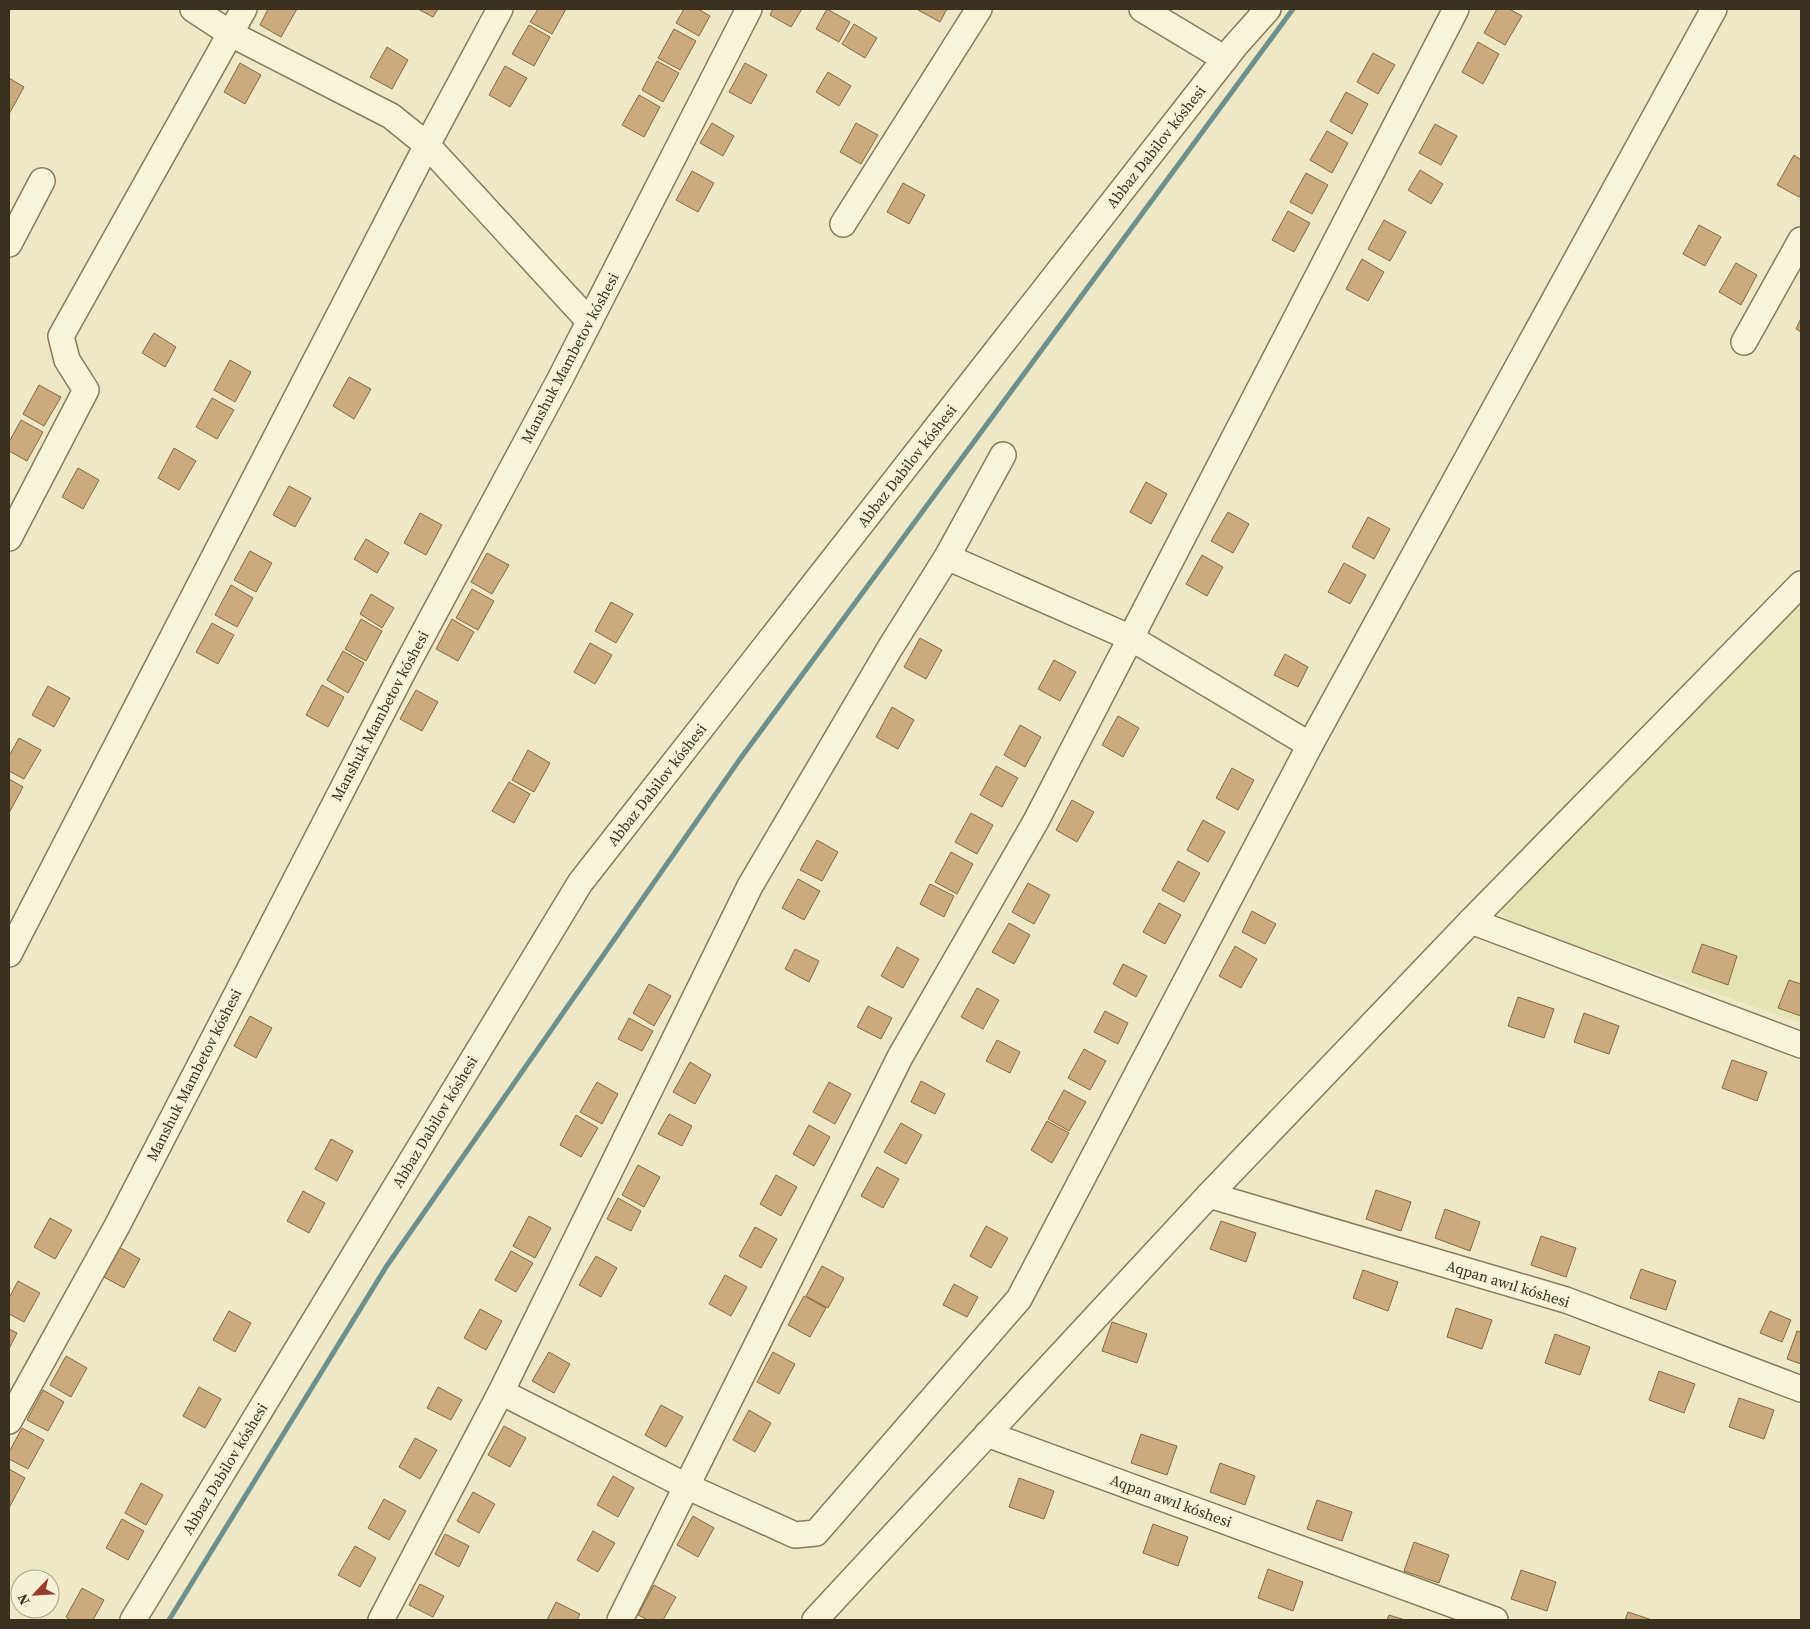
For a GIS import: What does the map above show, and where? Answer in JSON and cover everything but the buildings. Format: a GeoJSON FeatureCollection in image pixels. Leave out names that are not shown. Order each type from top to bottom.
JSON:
{"type":"FeatureCollection","features":[{"type":"Feature","properties":{"kind":"street"},"geometry":{"type":"LineString","coordinates":[[193,9],[231,34],[391,116],[427,145],[590,321]]}},
{"type":"Feature","properties":{"kind":"street"},"geometry":{"type":"LineString","coordinates":[[9,538],[86,390],[67,360],[60,336],[244,9]]}},
{"type":"Feature","properties":{"kind":"street"},"geometry":{"type":"LineString","coordinates":[[9,954],[427,145],[500,9]]}},
{"type":"Feature","properties":{"kind":"street","name":"Manshuk Mambetov kóshesi"},"geometry":{"type":"LineString","coordinates":[[9,1421],[117,1226],[406,666],[590,321],[749,9]]}},
{"type":"Feature","properties":{"kind":"street"},"geometry":{"type":"LineString","coordinates":[[843,224],[979,9]]}},
{"type":"Feature","properties":{"kind":"street"},"geometry":{"type":"LineString","coordinates":[[1142,9],[1225,59]]}},
{"type":"Feature","properties":{"kind":"street","name":"Abbaz Dabilov kóshesi"},"geometry":{"type":"LineString","coordinates":[[133,1620],[580,883],[1225,59],[1268,9]]}},
{"type":"Feature","properties":{"kind":"street"},"geometry":{"type":"LineString","coordinates":[[620,1620],[900,1057],[1036,821],[1456,9]]}},
{"type":"Feature","properties":{"kind":"street"},"geometry":{"type":"LineString","coordinates":[[501,1392],[686,1486],[795,1535],[816,1533],[1019,1299],[1310,745],[1714,9]]}},
{"type":"Feature","properties":{"kind":"street"},"geometry":{"type":"LineString","coordinates":[[9,244],[42,181]]}},
{"type":"Feature","properties":{"kind":"street"},"geometry":{"type":"LineString","coordinates":[[1744,342],[1801,240]]}},
{"type":"Feature","properties":{"kind":"street"},"geometry":{"type":"LineString","coordinates":[[381,1620],[501,1392],[750,886],[890,648],[947,557],[1003,455]]}},
{"type":"Feature","properties":{"kind":"street"},"geometry":{"type":"LineString","coordinates":[[947,557],[1130,638],[1310,745]]}},
{"type":"Feature","properties":{"kind":"street"},"geometry":{"type":"LineString","coordinates":[[815,1620],[1209,1195],[1471,921],[1801,584]]}},
{"type":"Feature","properties":{"kind":"street"},"geometry":{"type":"LineString","coordinates":[[1471,921],[1801,1045]]}},
{"type":"Feature","properties":{"kind":"street","name":"Aqpan awıl kóshesi"},"geometry":{"type":"LineString","coordinates":[[1209,1195],[1566,1300],[1801,1389]]}},
{"type":"Feature","properties":{"kind":"street","name":"Aqpan awıl kóshesi"},"geometry":{"type":"LineString","coordinates":[[988,1434],[1495,1620]]}},
{"type":"Feature","properties":{"kind":"green space"},"geometry":{"type":"Polygon","coordinates":[[[1801,601],[1801,1023],[1509,922],[1497,909],[1801,601]]]}},
{"type":"Feature","properties":{"kind":"waterway"},"geometry":{"type":"LineString","coordinates":[[169,1620],[386,1267],[740,759],[1293,9]]}}]}
